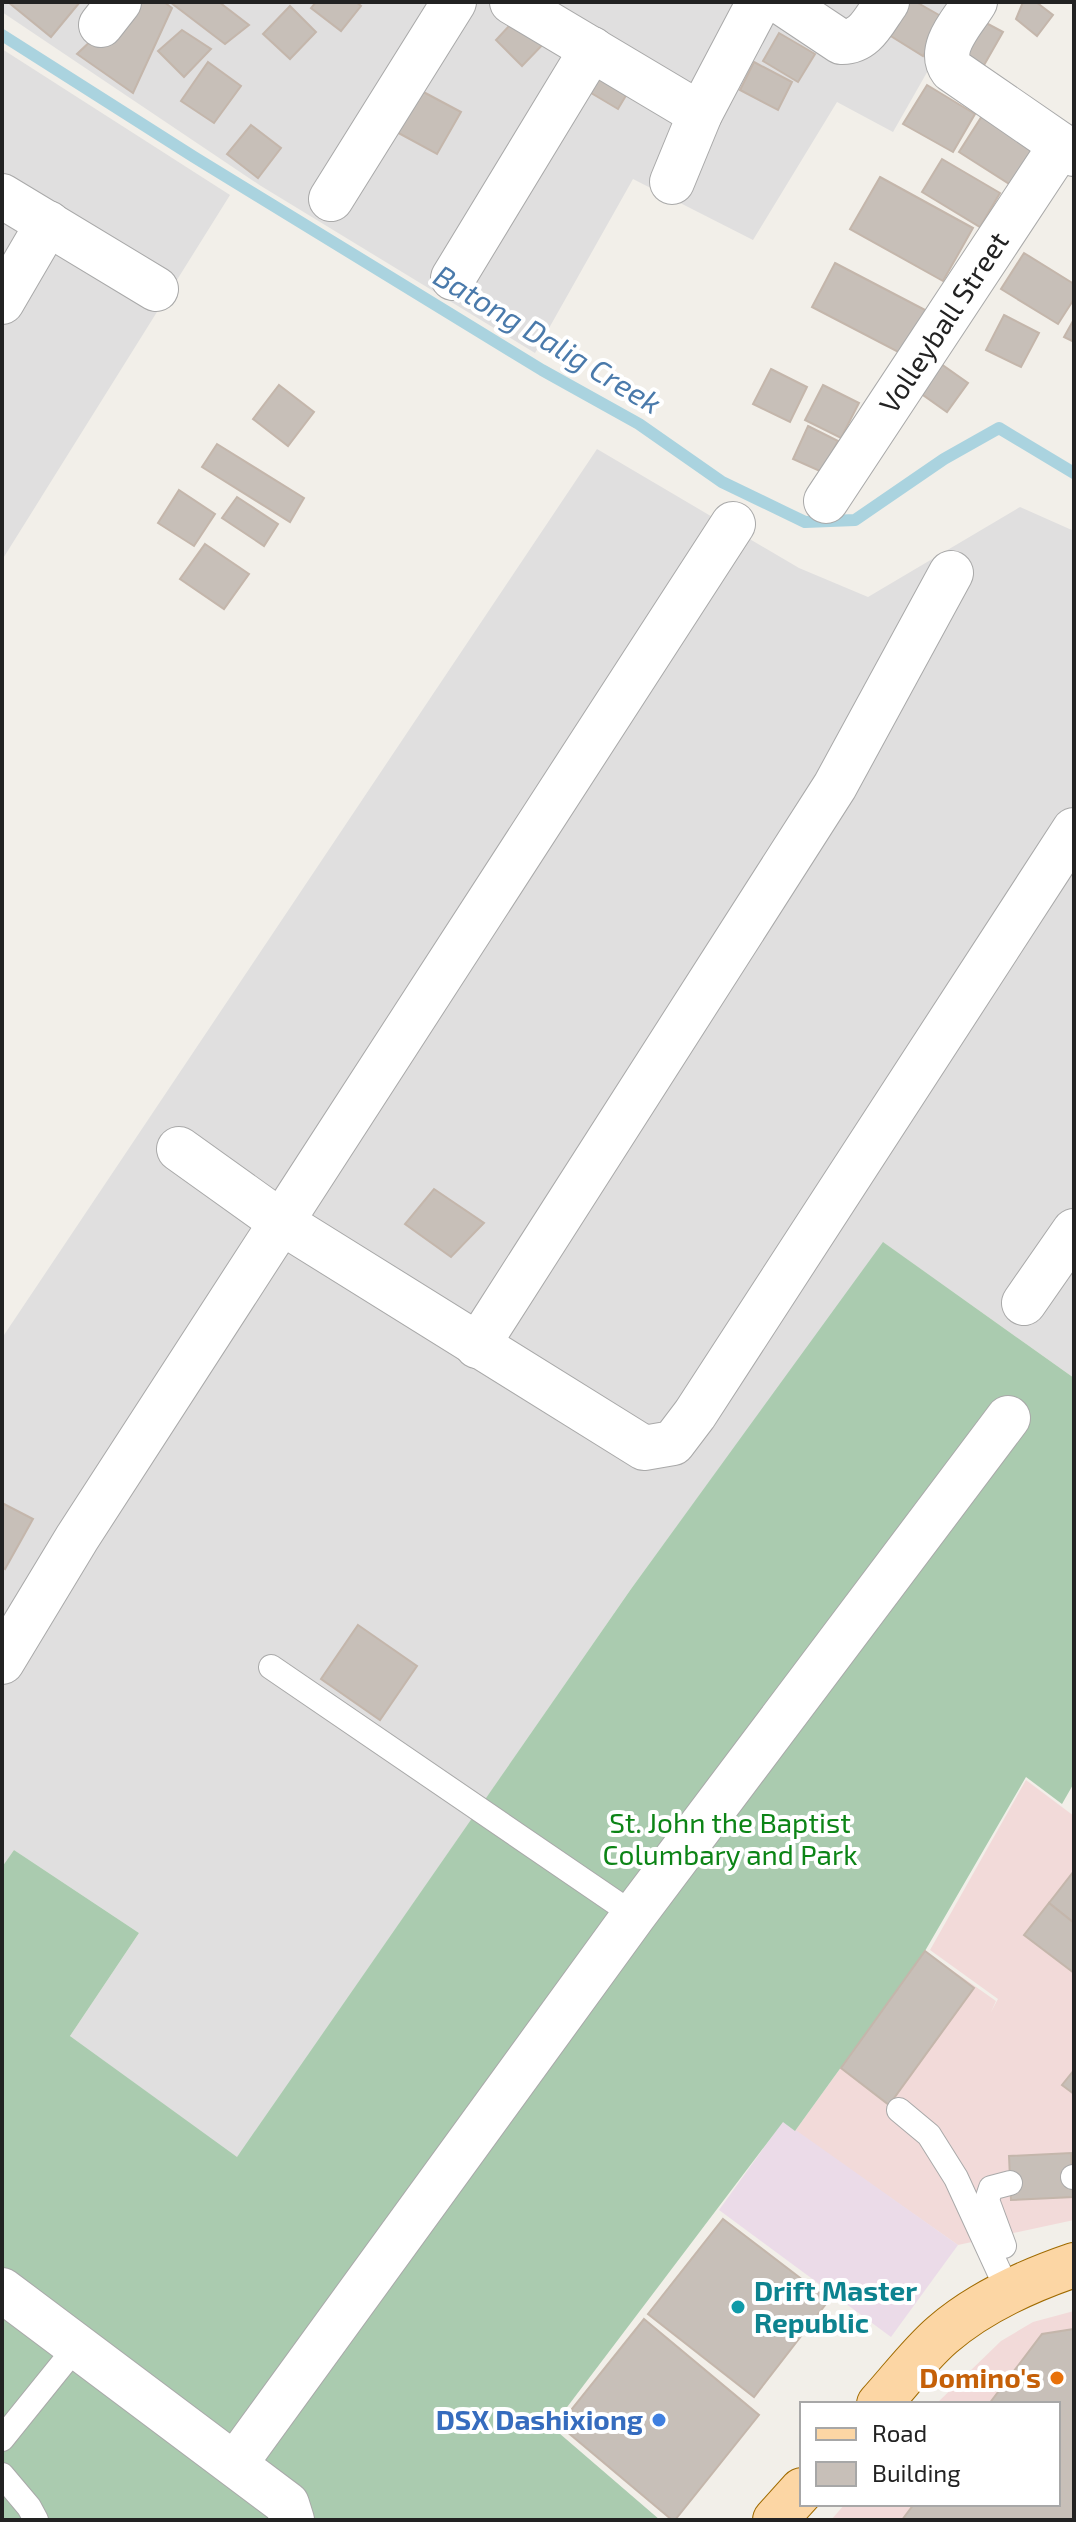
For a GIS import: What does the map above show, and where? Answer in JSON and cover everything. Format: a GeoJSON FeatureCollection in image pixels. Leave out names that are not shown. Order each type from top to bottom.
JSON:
{"type":"FeatureCollection","features":[{"type":"Feature","properties":{"kind":"main road"},"geometry":{"type":"LineString","coordinates":[[881,2402],[942,2335],[987,2302],[1074,2265]]}},
{"type":"Feature","properties":{"kind":"main road"},"geometry":{"type":"LineString","coordinates":[[775,2520],[800,2492]]}},
{"type":"Feature","properties":{"kind":"street"},"geometry":{"type":"LineString","coordinates":[[331,199],[454,2]]}},
{"type":"Feature","properties":{"kind":"street"},"geometry":{"type":"LineString","coordinates":[[512,2],[700,114]]}},
{"type":"Feature","properties":{"kind":"street"},"geometry":{"type":"LineString","coordinates":[[672,182],[700,114],[759,2]]}},
{"type":"Feature","properties":{"kind":"street"},"geometry":{"type":"LineString","coordinates":[[781,2],[841,42],[853,42],[863,36],[887,2]]}},
{"type":"Feature","properties":{"kind":"street"},"geometry":{"type":"LineString","coordinates":[[975,2],[946,49],[946,61],[952,70],[1067,149]]}},
{"type":"Feature","properties":{"kind":"street"},"geometry":{"type":"LineString","coordinates":[[453,278],[592,49]]}},
{"type":"Feature","properties":{"kind":"street","name":"Volleyball Street"},"geometry":{"type":"LineString","coordinates":[[826,501],[1067,149]]}},
{"type":"Feature","properties":{"kind":"street"},"geometry":{"type":"LineString","coordinates":[[2,196],[156,289]]}},
{"type":"Feature","properties":{"kind":"street"},"geometry":{"type":"LineString","coordinates":[[2,302],[48,223]]}},
{"type":"Feature","properties":{"kind":"street"},"geometry":{"type":"LineString","coordinates":[[2,1662],[77,1538],[733,524]]}},
{"type":"Feature","properties":{"kind":"street"},"geometry":{"type":"LineString","coordinates":[[477,1346],[835,786],[951,573]]}},
{"type":"Feature","properties":{"kind":"street"},"geometry":{"type":"LineString","coordinates":[[179,1149],[281,1222],[644,1448],[673,1443],[695,1414],[1074,830]]}},
{"type":"Feature","properties":{"kind":"street"},"geometry":{"type":"LineString","coordinates":[[1024,1303],[1074,1231]]}},
{"type":"Feature","properties":{"kind":"street"},"geometry":{"type":"LineString","coordinates":[[235,2464],[634,1915],[1008,1418]]}},
{"type":"Feature","properties":{"kind":"street"},"geometry":{"type":"LineString","coordinates":[[2,2290],[287,2504],[292,2520]]}},
{"type":"Feature","properties":{"kind":"lane"},"geometry":{"type":"LineString","coordinates":[[271,1667],[634,1915]]}},
{"type":"Feature","properties":{"kind":"lane"},"geometry":{"type":"LineString","coordinates":[[899,2110],[929,2135],[956,2178],[1014,2289]]}},
{"type":"Feature","properties":{"kind":"lane"},"geometry":{"type":"LineString","coordinates":[[1010,2183],[991,2188],[987,2200],[1014,2289]]}},
{"type":"Feature","properties":{"kind":"lane"},"geometry":{"type":"LineString","coordinates":[[2,2439],[77,2346]]}},
{"type":"Feature","properties":{"kind":"lane"},"geometry":{"type":"LineString","coordinates":[[2,2475],[36,2520]]}},
{"type":"Feature","properties":{"kind":"shaded area"},"geometry":{"type":"Polygon","coordinates":[[[2,2],[967,2],[893,132],[837,102],[753,240],[633,179],[535,353],[261,186],[2,12],[2,2]]]}},
{"type":"Feature","properties":{"kind":"shaded area"},"geometry":{"type":"Polygon","coordinates":[[[2,49],[230,195],[2,560],[2,49]]]}},
{"type":"Feature","properties":{"kind":"shaded area"},"geometry":{"type":"Polygon","coordinates":[[[597,449],[799,568],[868,597],[1020,507],[1074,531],[1074,1378],[884,1243],[631,1589],[237,2158],[70,2036],[139,1933],[14,1850],[2,1867],[2,1338],[597,449]]]}},
{"type":"Feature","properties":{"kind":"shaded area"},"geometry":{"type":"Polygon","coordinates":[[[1026,1780],[1074,1816],[1074,2220],[958,2245],[795,2131],[925,1951],[996,2001],[991,2012],[998,1999],[930,1950],[1026,1780]]]}},
{"type":"Feature","properties":{"kind":"shaded area"},"geometry":{"type":"Polygon","coordinates":[[[783,2121],[958,2245],[891,2337],[719,2210],[783,2121]]]}},
{"type":"Feature","properties":{"kind":"shaded area"},"geometry":{"type":"Polygon","coordinates":[[[1074,2311],[1074,2520],[831,2520],[843,2506],[1060,2506],[1060,2402],[938,2402],[1001,2341],[1033,2322],[1074,2311]]]}},
{"type":"Feature","properties":{"kind":"green space","name":"St. John the Baptist Columbary and Park"},"geometry":{"type":"Polygon","coordinates":[[[883,1242],[1074,1378],[1074,1783],[1062,1804],[1026,1777],[925,1951],[795,2131],[783,2122],[552,2427],[660,2520],[2,2520],[2,1867],[14,1850],[139,1933],[70,2036],[237,2157],[631,1589],[883,1242]]]}},
{"type":"Feature","properties":{"kind":"building"},"geometry":{"type":"Polygon","coordinates":[[[8,2],[80,2],[51,37],[8,2]]]}},
{"type":"Feature","properties":{"kind":"building"},"geometry":{"type":"Polygon","coordinates":[[[132,2],[164,2],[172,8],[133,93],[77,54],[132,2]]]}},
{"type":"Feature","properties":{"kind":"building"},"geometry":{"type":"Polygon","coordinates":[[[170,2],[219,2],[249,25],[225,44],[170,2]]]}},
{"type":"Feature","properties":{"kind":"building"},"geometry":{"type":"Polygon","coordinates":[[[316,2],[356,2],[361,6],[341,31],[311,8],[316,2]]]}},
{"type":"Feature","properties":{"kind":"building"},"geometry":{"type":"Polygon","coordinates":[[[898,2],[916,2],[946,19],[923,56],[881,30],[898,2]]]}},
{"type":"Feature","properties":{"kind":"building"},"geometry":{"type":"Polygon","coordinates":[[[1023,2],[1036,2],[1053,15],[1037,36],[1016,19],[1023,2]]]}},
{"type":"Feature","properties":{"kind":"building"},"geometry":{"type":"Polygon","coordinates":[[[290,6],[316,32],[290,59],[263,34],[290,6]]]}},
{"type":"Feature","properties":{"kind":"building"},"geometry":{"type":"Polygon","coordinates":[[[522,12],[549,38],[522,66],[496,40],[522,12]]]}},
{"type":"Feature","properties":{"kind":"building"},"geometry":{"type":"Polygon","coordinates":[[[973,16],[1003,32],[983,67],[953,50],[973,16]]]}},
{"type":"Feature","properties":{"kind":"building"},"geometry":{"type":"Polygon","coordinates":[[[182,30],[211,49],[184,77],[158,51],[182,30]]]}},
{"type":"Feature","properties":{"kind":"building"},"geometry":{"type":"Polygon","coordinates":[[[779,33],[815,54],[798,82],[763,61],[779,33]]]}},
{"type":"Feature","properties":{"kind":"building"},"geometry":{"type":"Polygon","coordinates":[[[208,62],[241,86],[214,123],[181,101],[208,62]]]}},
{"type":"Feature","properties":{"kind":"building"},"geometry":{"type":"Polygon","coordinates":[[[602,62],[634,82],[618,109],[586,90],[602,62]]]}},
{"type":"Feature","properties":{"kind":"building"},"geometry":{"type":"Polygon","coordinates":[[[754,62],[792,82],[778,110],[740,90],[754,62]]]}},
{"type":"Feature","properties":{"kind":"building"},"geometry":{"type":"Polygon","coordinates":[[[927,85],[975,114],[953,152],[903,124],[927,85]]]}},
{"type":"Feature","properties":{"kind":"building"},"geometry":{"type":"Polygon","coordinates":[[[416,88],[461,112],[437,154],[393,130],[416,88]]]}},
{"type":"Feature","properties":{"kind":"building"},"geometry":{"type":"Polygon","coordinates":[[[982,116],[1034,149],[1011,185],[959,152],[982,116]]]}},
{"type":"Feature","properties":{"kind":"building"},"geometry":{"type":"Polygon","coordinates":[[[251,125],[281,148],[258,178],[227,154],[251,125]]]}},
{"type":"Feature","properties":{"kind":"building"},"geometry":{"type":"Polygon","coordinates":[[[942,159],[1000,193],[980,227],[922,192],[942,159]]]}},
{"type":"Feature","properties":{"kind":"building"},"geometry":{"type":"Polygon","coordinates":[[[880,177],[973,228],[943,281],[850,229],[880,177]]]}},
{"type":"Feature","properties":{"kind":"building"},"geometry":{"type":"Polygon","coordinates":[[[1024,253],[1074,284],[1074,299],[1058,324],[1001,289],[1024,253]]]}},
{"type":"Feature","properties":{"kind":"building"},"geometry":{"type":"Polygon","coordinates":[[[835,263],[927,311],[904,355],[812,307],[835,263]]]}},
{"type":"Feature","properties":{"kind":"building"},"geometry":{"type":"Polygon","coordinates":[[[1004,315],[1039,333],[1021,367],[986,350],[1004,315]]]}},
{"type":"Feature","properties":{"kind":"building"},"geometry":{"type":"Polygon","coordinates":[[[1074,319],[1074,342],[1064,337],[1074,319]]]}},
{"type":"Feature","properties":{"kind":"building"},"geometry":{"type":"Polygon","coordinates":[[[927,354],[968,383],[947,412],[906,383],[927,354]]]}},
{"type":"Feature","properties":{"kind":"building"},"geometry":{"type":"Polygon","coordinates":[[[771,369],[807,387],[790,422],[753,404],[771,369]]]}},
{"type":"Feature","properties":{"kind":"building"},"geometry":{"type":"Polygon","coordinates":[[[279,385],[314,412],[288,446],[253,419],[279,385]]]}},
{"type":"Feature","properties":{"kind":"building"},"geometry":{"type":"Polygon","coordinates":[[[823,385],[859,403],[841,438],[805,420],[823,385]]]}},
{"type":"Feature","properties":{"kind":"building"},"geometry":{"type":"Polygon","coordinates":[[[808,426],[838,441],[822,472],[793,459],[808,426]]]}},
{"type":"Feature","properties":{"kind":"building"},"geometry":{"type":"Polygon","coordinates":[[[217,444],[304,498],[290,522],[202,467],[217,444]]]}},
{"type":"Feature","properties":{"kind":"building"},"geometry":{"type":"Polygon","coordinates":[[[179,490],[215,514],[194,546],[158,523],[179,490]]]}},
{"type":"Feature","properties":{"kind":"building"},"geometry":{"type":"Polygon","coordinates":[[[237,497],[278,524],[264,546],[222,518],[237,497]]]}},
{"type":"Feature","properties":{"kind":"building"},"geometry":{"type":"Polygon","coordinates":[[[205,544],[249,574],[224,609],[180,579],[205,544]]]}},
{"type":"Feature","properties":{"kind":"building"},"geometry":{"type":"Polygon","coordinates":[[[434,1189],[484,1223],[451,1257],[405,1224],[434,1189]]]}},
{"type":"Feature","properties":{"kind":"building"},"geometry":{"type":"Polygon","coordinates":[[[2,1503],[33,1519],[5,1569],[2,1567],[2,1503]]]}},
{"type":"Feature","properties":{"kind":"building"},"geometry":{"type":"Polygon","coordinates":[[[358,1625],[417,1666],[380,1720],[321,1679],[358,1625]]]}},
{"type":"Feature","properties":{"kind":"building"},"geometry":{"type":"Polygon","coordinates":[[[1074,1871],[1074,1923],[1049,1903],[1074,1871]]]}},
{"type":"Feature","properties":{"kind":"building"},"geometry":{"type":"Polygon","coordinates":[[[1049,1903],[1074,1923],[1074,1973],[1024,1935],[1049,1903]]]}},
{"type":"Feature","properties":{"kind":"building"},"geometry":{"type":"Polygon","coordinates":[[[925,1951],[974,1988],[889,2105],[841,2068],[925,1951]]]}},
{"type":"Feature","properties":{"kind":"building"},"geometry":{"type":"Polygon","coordinates":[[[1074,2070],[1074,2094],[1062,2085],[1074,2070]]]}},
{"type":"Feature","properties":{"kind":"building"},"geometry":{"type":"Polygon","coordinates":[[[1071,2153],[1073,2197],[1011,2200],[1009,2156],[1071,2153]]]}},
{"type":"Feature","properties":{"kind":"building","name":"Drift Master Republic"},"geometry":{"type":"Polygon","coordinates":[[[723,2219],[829,2300],[754,2397],[648,2314],[723,2219]]]}},
{"type":"Feature","properties":{"kind":"building","name":"DSX Dashixiong"},"geometry":{"type":"Polygon","coordinates":[[[644,2319],[759,2415],[675,2520],[559,2425],[644,2319]]]}},
{"type":"Feature","properties":{"kind":"building"},"geometry":{"type":"Polygon","coordinates":[[[1074,2329],[1074,2520],[902,2520],[912,2506],[1060,2506],[1060,2402],[991,2402],[1042,2334],[1074,2329]]]}},
{"type":"Feature","properties":{"kind":"waterway","name":"Batong Dalig Creek"},"geometry":{"type":"LineString","coordinates":[[2,35],[194,157],[542,370],[639,424],[722,482],[805,522],[855,520],[944,459],[999,428],[1074,473]]}},
{"type":"Feature","properties":{"kind":"place","name":"Drift Master Republic"},"geometry":{"type":"Point","coordinates":[738,2307]}},
{"type":"Feature","properties":{"kind":"place","name":"Domino's"},"geometry":{"type":"Point","coordinates":[1057,2378]}},
{"type":"Feature","properties":{"kind":"place","name":"DSX Dashixiong"},"geometry":{"type":"Point","coordinates":[659,2420]}}]}
